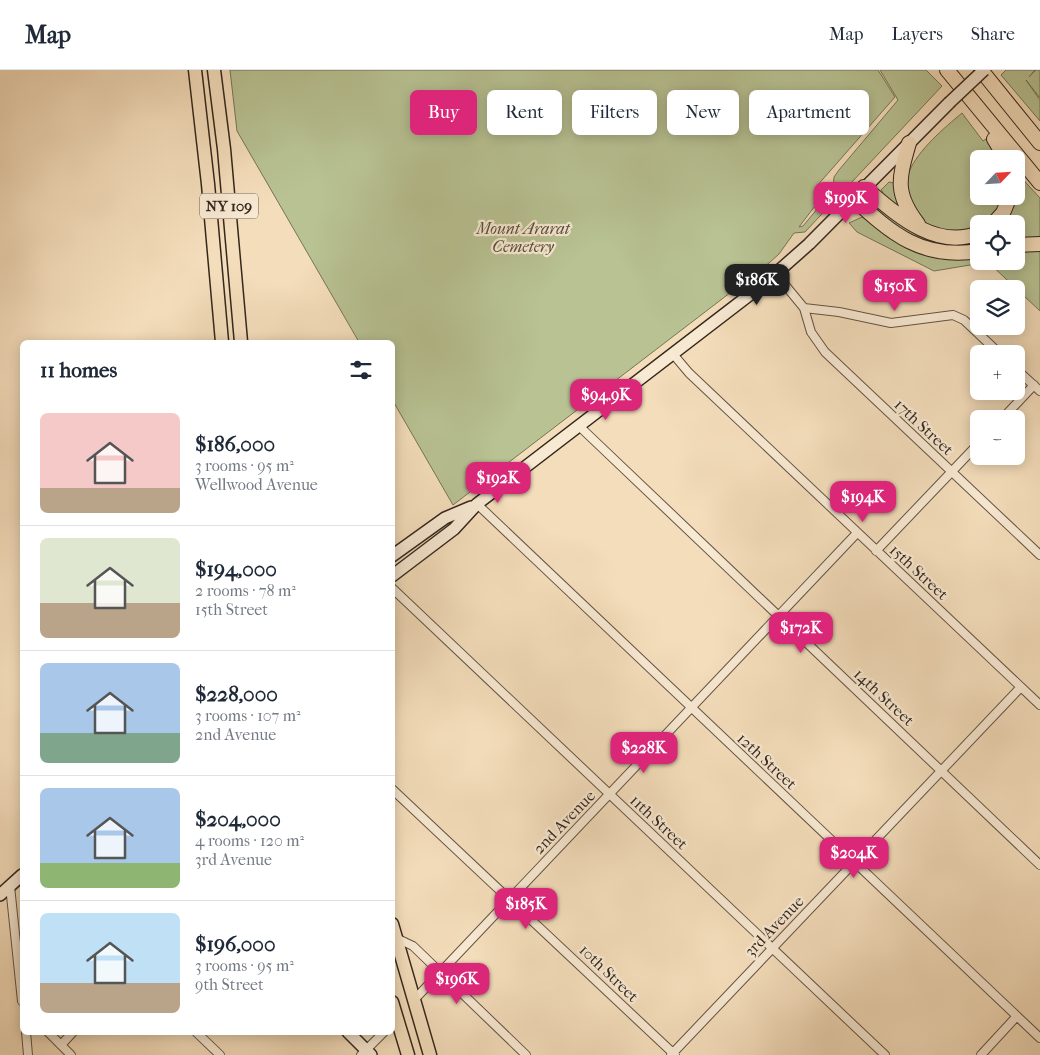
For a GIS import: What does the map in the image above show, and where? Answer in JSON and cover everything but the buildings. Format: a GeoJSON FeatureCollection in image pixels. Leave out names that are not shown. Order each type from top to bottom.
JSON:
{"type":"FeatureCollection","features":[{"type":"Feature","properties":{"kind":"highway"},"geometry":{"type":"LineString","coordinates":[[947,70],[1040,183]]}},
{"type":"Feature","properties":{"kind":"highway"},"geometry":{"type":"LineString","coordinates":[[983,70],[1040,143]]}},
{"type":"Feature","properties":{"kind":"highway"},"geometry":{"type":"LineString","coordinates":[[966,94],[1000,150]]}},
{"type":"Feature","properties":{"kind":"highway"},"geometry":{"type":"LineString","coordinates":[[909,143],[900,176],[901,193],[907,208],[924,230]]}},
{"type":"Feature","properties":{"kind":"highway"},"geometry":{"type":"LineString","coordinates":[[864,187],[903,218],[924,230],[948,238],[970,234]]}},
{"type":"Feature","properties":{"kind":"highway"},"geometry":{"type":"LineString","coordinates":[[853,198],[888,230],[916,246],[952,253],[970,252]]}},
{"type":"Feature","properties":{"kind":"highway"},"geometry":{"type":"LineString","coordinates":[[1025,245],[1040,244]]}},
{"type":"Feature","properties":{"kind":"main road","name":"NY 109"},"geometry":{"type":"LineString","coordinates":[[195,70],[208,174],[222,340]]}},
{"type":"Feature","properties":{"kind":"main road","name":"NY 109"},"geometry":{"type":"LineString","coordinates":[[214,70],[224,149],[241,340]]}},
{"type":"Feature","properties":{"kind":"main road"},"geometry":{"type":"LineString","coordinates":[[395,574],[454,529],[477,504],[776,274],[983,70]]}},
{"type":"Feature","properties":{"kind":"main road"},"geometry":{"type":"LineString","coordinates":[[395,554],[445,518],[477,504]]}},
{"type":"Feature","properties":{"kind":"main road"},"geometry":{"type":"LineString","coordinates":[[0,895],[20,877]]}},
{"type":"Feature","properties":{"kind":"main road"},"geometry":{"type":"LineString","coordinates":[[395,934],[430,1055]]}},
{"type":"Feature","properties":{"kind":"main road"},"geometry":{"type":"LineString","coordinates":[[395,1021],[408,1055]]}},
{"type":"Feature","properties":{"kind":"main road"},"geometry":{"type":"LineString","coordinates":[[351,1035],[366,1053]]}},
{"type":"Feature","properties":{"kind":"street"},"geometry":{"type":"LineString","coordinates":[[776,274],[804,308],[839,312],[891,323],[953,315],[964,320],[990,345]]}},
{"type":"Feature","properties":{"kind":"street","name":"17th Street"},"geometry":{"type":"LineString","coordinates":[[804,308],[811,332],[821,348],[1040,555]]}},
{"type":"Feature","properties":{"kind":"street","name":"15th Street"},"geometry":{"type":"LineString","coordinates":[[673,354],[689,373],[1040,705]]}},
{"type":"Feature","properties":{"kind":"street"},"geometry":{"type":"LineString","coordinates":[[1025,377],[1040,391]]}},
{"type":"Feature","properties":{"kind":"street"},"geometry":{"type":"LineString","coordinates":[[1010,410],[1034,385]]}},
{"type":"Feature","properties":{"kind":"street","name":"14th Street"},"geometry":{"type":"LineString","coordinates":[[579,426],[1040,864]]}},
{"type":"Feature","properties":{"kind":"street"},"geometry":{"type":"LineString","coordinates":[[876,551],[970,453]]}},
{"type":"Feature","properties":{"kind":"street","name":"12th Street"},"geometry":{"type":"LineString","coordinates":[[477,504],[1040,1038]]}},
{"type":"Feature","properties":{"kind":"street","name":"2nd Avenue"},"geometry":{"type":"LineString","coordinates":[[414,1000],[857,533]]}},
{"type":"Feature","properties":{"kind":"street","name":"11th Street"},"geometry":{"type":"LineString","coordinates":[[395,591],[885,1055]]}},
{"type":"Feature","properties":{"kind":"street","name":"3rd Avenue"},"geometry":{"type":"LineString","coordinates":[[673,1054],[1021,687]]}},
{"type":"Feature","properties":{"kind":"street","name":"10th Street"},"geometry":{"type":"LineString","coordinates":[[395,791],[673,1054]]}},
{"type":"Feature","properties":{"kind":"street"},"geometry":{"type":"LineString","coordinates":[[10,886],[20,982]]}},
{"type":"Feature","properties":{"kind":"street"},"geometry":{"type":"LineString","coordinates":[[396,938],[411,944],[526,1055]]}},
{"type":"Feature","properties":{"kind":"street"},"geometry":{"type":"LineString","coordinates":[[981,1055],[1017,1016]]}},
{"type":"Feature","properties":{"kind":"street"},"geometry":{"type":"LineString","coordinates":[[26,1035],[28,1055]]}},
{"type":"Feature","properties":{"kind":"street"},"geometry":{"type":"LineString","coordinates":[[51,1035],[71,1055]]}},
{"type":"Feature","properties":{"kind":"street"},"geometry":{"type":"LineString","coordinates":[[61,1045],[70,1035]]}},
{"type":"Feature","properties":{"kind":"street"},"geometry":{"type":"LineString","coordinates":[[199,1035],[220,1055]]}},
{"type":"Feature","properties":{"kind":"street"},"geometry":{"type":"LineString","coordinates":[[366,1053],[381,1035]]}},
{"type":"Feature","properties":{"kind":"green space","name":"Mount Ararat Cemetery"},"geometry":{"type":"Polygon","coordinates":[[[230,70],[878,70],[895,97],[869,127],[869,90],[749,90],[749,135],[862,135],[816,187],[821,193],[821,198],[799,227],[803,226],[833,190],[834,177],[839,170],[898,100],[880,70],[926,70],[942,86],[805,232],[794,233],[779,254],[769,263],[453,505],[395,404],[395,340],[358,340],[237,131],[230,70]]]}},
{"type":"Feature","properties":{"kind":"green space"},"geometry":{"type":"Polygon","coordinates":[[[1006,70],[1035,70],[1029,77],[1036,70],[1040,70],[1040,98],[1026,80],[1040,100],[1040,121],[1001,75],[1006,70]]]}},
{"type":"Feature","properties":{"kind":"green space"},"geometry":{"type":"Polygon","coordinates":[[[962,113],[983,141],[986,139],[994,150],[970,150],[970,205],[1000,205],[995,215],[970,215],[970,231],[963,233],[937,229],[927,224],[911,207],[907,196],[906,184],[913,164],[947,125],[962,113]]]}},
{"type":"Feature","properties":{"kind":"green space"},"geometry":{"type":"Polygon","coordinates":[[[889,182],[894,183],[899,208],[881,196],[883,192],[881,190],[889,182]]]}},
{"type":"Feature","properties":{"kind":"green space"},"geometry":{"type":"Polygon","coordinates":[[[1025,182],[1040,198],[1040,242],[1025,243],[1025,215],[1005,215],[1011,205],[1025,205],[1025,182]]]}},
{"type":"Feature","properties":{"kind":"green space"},"geometry":{"type":"Polygon","coordinates":[[[876,205],[911,231],[935,242],[963,243],[970,241],[970,248],[919,243],[872,208],[876,205]]]}},
{"type":"Feature","properties":{"kind":"green space"},"geometry":{"type":"Polygon","coordinates":[[[862,217],[883,234],[907,247],[943,258],[970,259],[970,265],[934,271],[857,232],[849,223],[862,217]]]}},
{"type":"Feature","properties":{"kind":"green space"},"geometry":{"type":"Polygon","coordinates":[[[1040,251],[1040,311],[1025,297],[1025,280],[1007,280],[996,270],[1025,270],[1025,252],[1040,251]]]}}]}
